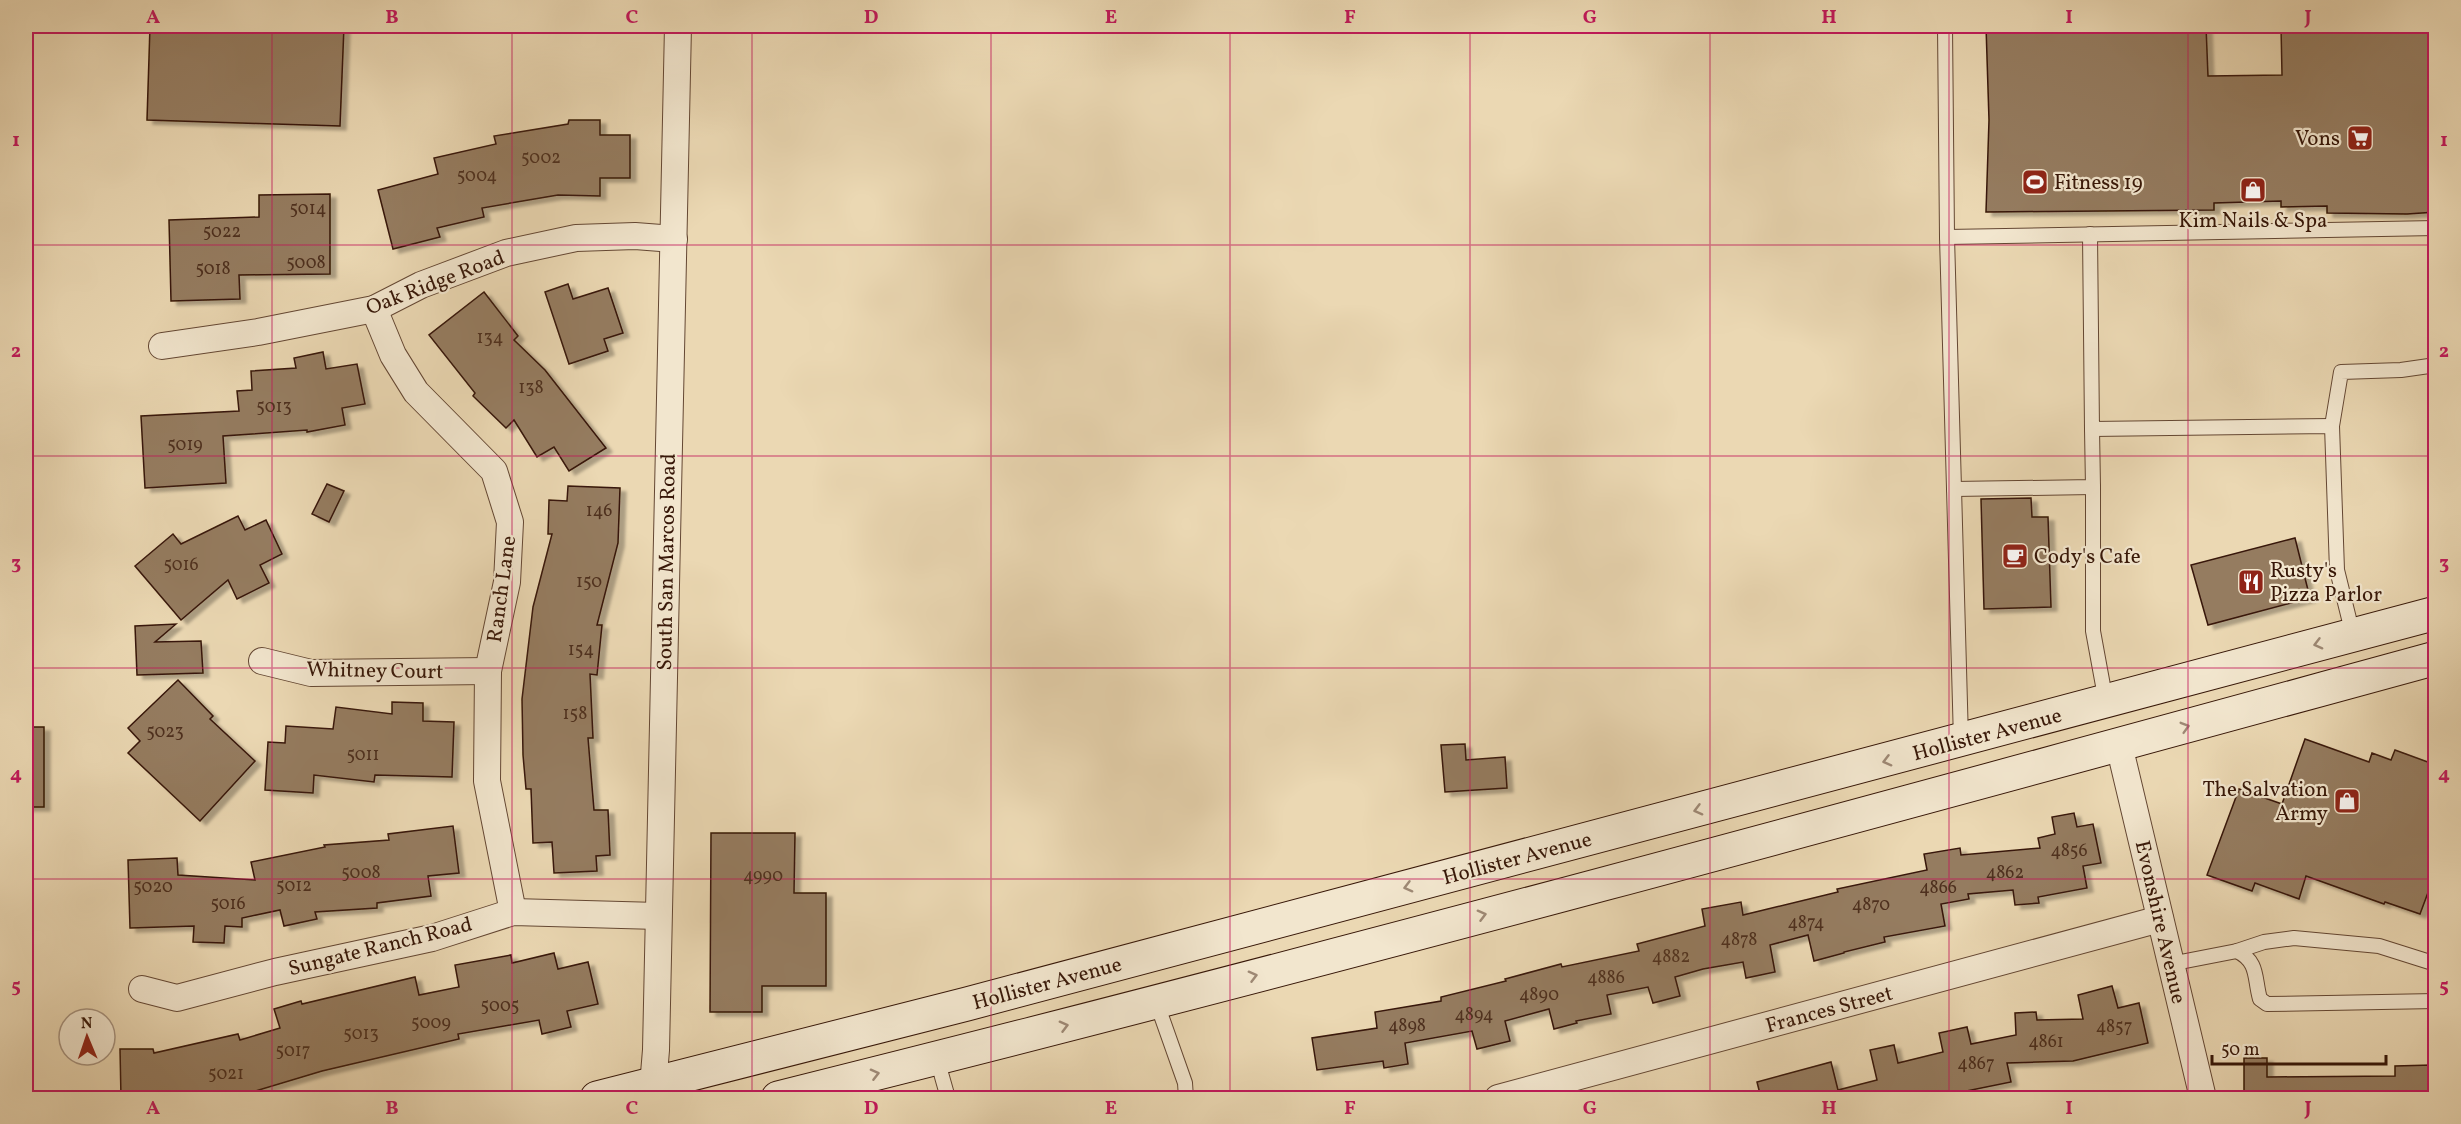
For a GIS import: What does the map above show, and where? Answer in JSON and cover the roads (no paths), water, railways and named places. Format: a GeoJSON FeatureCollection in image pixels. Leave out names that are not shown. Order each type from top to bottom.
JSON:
{"type":"FeatureCollection","features":[{"type":"Feature","properties":{"kind":"main road","name":"Hollister Avenue"},"geometry":{"type":"LineString","coordinates":[[597,1098],[652,1092],[2436,613]]}},
{"type":"Feature","properties":{"kind":"main road"},"geometry":{"type":"LineString","coordinates":[[778,1098],[1156,1001],[2119,745],[2436,658]]}},
{"type":"Feature","properties":{"kind":"street","name":"South San Marcos Road"},"geometry":{"type":"LineString","coordinates":[[652,1092],[656,1050],[678,26]]}},
{"type":"Feature","properties":{"kind":"street","name":"Oak Ridge Road"},"geometry":{"type":"LineString","coordinates":[[162,346],[258,332],[374,309],[421,285],[506,253],[576,238],[635,236],[674,239]]}},
{"type":"Feature","properties":{"kind":"street","name":"Ranch Lane"},"geometry":{"type":"LineString","coordinates":[[374,309],[393,355],[416,392],[494,471],[510,522],[507,582],[489,671],[487,781],[513,912]]}},
{"type":"Feature","properties":{"kind":"street","name":"Whitney Court"},"geometry":{"type":"LineString","coordinates":[[262,661],[311,673],[489,671]]}},
{"type":"Feature","properties":{"kind":"street","name":"Evonshire Avenue"},"geometry":{"type":"LineString","coordinates":[[2119,745],[2203,1098]]}},
{"type":"Feature","properties":{"kind":"street","name":"Sungate Ranch Road"},"geometry":{"type":"LineString","coordinates":[[142,989],[177,998],[275,972],[432,938],[513,912],[658,916]]}},
{"type":"Feature","properties":{"kind":"street","name":"Frances Street"},"geometry":{"type":"LineString","coordinates":[[1498,1098],[2160,919]]}},
{"type":"Feature","properties":{"kind":"lane"},"geometry":{"type":"LineString","coordinates":[[1945,26],[1947,237],[1961,741]]}},
{"type":"Feature","properties":{"kind":"lane"},"geometry":{"type":"LineString","coordinates":[[1947,237],[2436,228]]}},
{"type":"Feature","properties":{"kind":"lane"},"geometry":{"type":"LineString","coordinates":[[2090,234],[2093,631],[2106,702]]}},
{"type":"Feature","properties":{"kind":"lane"},"geometry":{"type":"LineString","coordinates":[[2353,635],[2337,570],[2332,426],[2340,372],[2401,370],[2436,365]]}},
{"type":"Feature","properties":{"kind":"lane"},"geometry":{"type":"LineString","coordinates":[[2092,429],[2332,426]]}},
{"type":"Feature","properties":{"kind":"lane"},"geometry":{"type":"LineString","coordinates":[[1954,489],[2093,488]]}},
{"type":"Feature","properties":{"kind":"lane"},"geometry":{"type":"LineString","coordinates":[[2170,964],[2237,951],[2264,942],[2294,938],[2379,946],[2436,964]]}},
{"type":"Feature","properties":{"kind":"lane"},"geometry":{"type":"LineString","coordinates":[[2237,951],[2248,957],[2254,968],[2260,999],[2267,1004],[2436,1001]]}},
{"type":"Feature","properties":{"kind":"lane"},"geometry":{"type":"LineString","coordinates":[[1156,1001],[1185,1083],[1186,1098]]}},
{"type":"Feature","properties":{"kind":"lane"},"geometry":{"type":"LineString","coordinates":[[937,1059],[948,1098]]}},
{"type":"Feature","properties":{"kind":"place","name":"Vons"},"geometry":{"type":"Point","coordinates":[2360,138]}},
{"type":"Feature","properties":{"kind":"place","name":"Fitness 19"},"geometry":{"type":"Point","coordinates":[2035,182]}},
{"type":"Feature","properties":{"kind":"place","name":"Kim Nails & Spa"},"geometry":{"type":"Point","coordinates":[2253,190]}},
{"type":"Feature","properties":{"kind":"place","name":"Cody's Cafe"},"geometry":{"type":"Point","coordinates":[2015,556]}},
{"type":"Feature","properties":{"kind":"place","name":"Rusty's Pizza Parlor"},"geometry":{"type":"Point","coordinates":[2251,582]}},
{"type":"Feature","properties":{"kind":"place","name":"The Salvation Army"},"geometry":{"type":"Point","coordinates":[2347,801]}}]}
